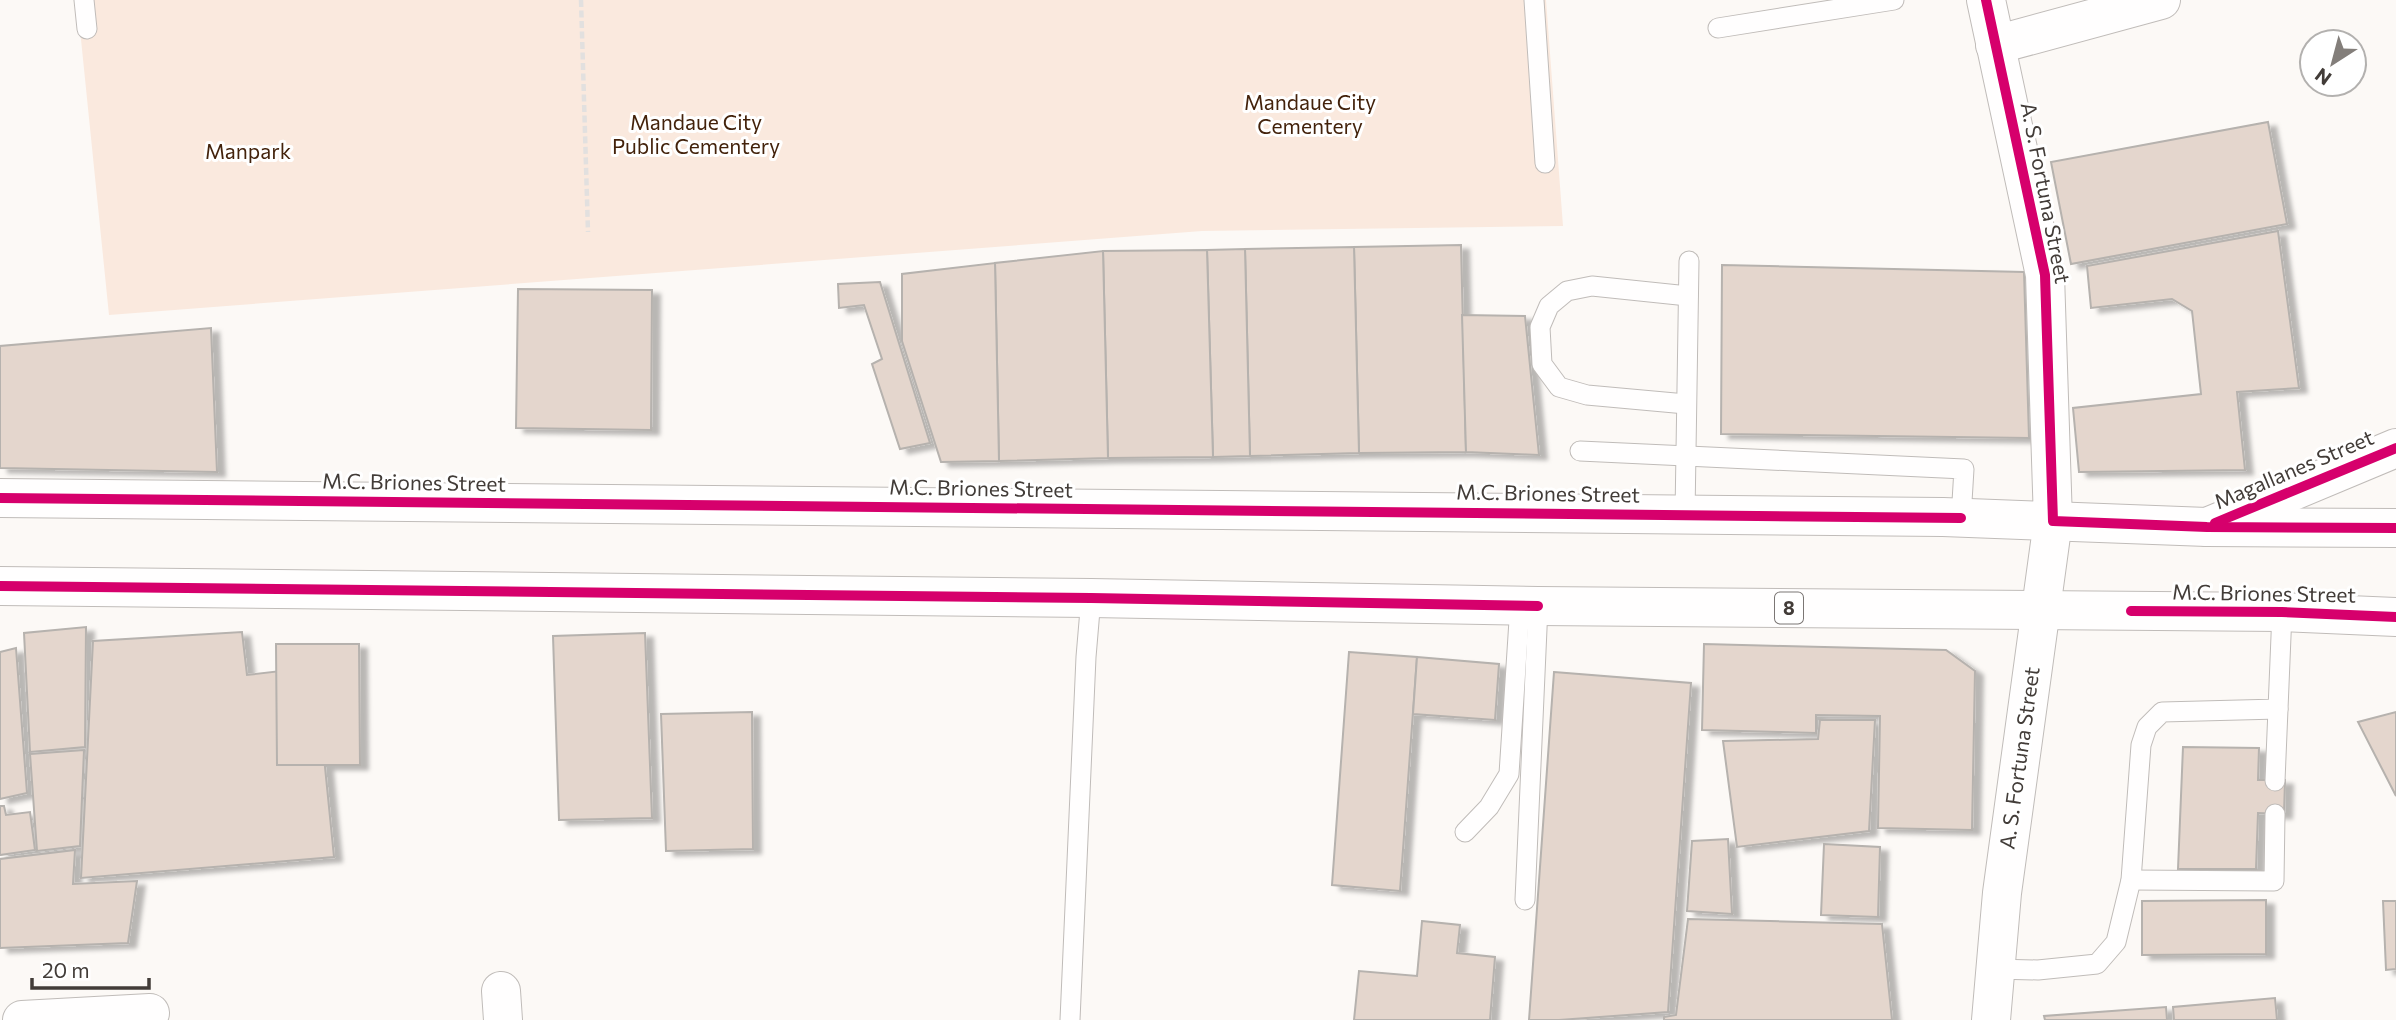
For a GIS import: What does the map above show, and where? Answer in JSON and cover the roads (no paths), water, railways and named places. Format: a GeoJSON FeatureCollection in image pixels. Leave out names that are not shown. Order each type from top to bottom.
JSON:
{"type":"FeatureCollection","features":[{"type":"Feature","properties":{"kind":"main road","name":"A. S. Fortuna Street"},"geometry":{"type":"LineString","coordinates":[[1986,0],[2045,275],[2053,521],[2039,609],[1994,969],[1991,1020]]}},
{"type":"Feature","properties":{"kind":"main road"},"geometry":{"type":"LineString","coordinates":[[1995,45],[2161,0]]}},
{"type":"Feature","properties":{"kind":"main road","name":"Magallanes Street"},"geometry":{"type":"LineString","coordinates":[[2207,527],[2396,448]]}},
{"type":"Feature","properties":{"kind":"main road","name":"M.C. Briones Street"},"geometry":{"type":"LineString","coordinates":[[0,498],[1961,518],[2207,527],[2396,528]]}},
{"type":"Feature","properties":{"kind":"main road","name":"M.C. Briones Street"},"geometry":{"type":"LineString","coordinates":[[0,586],[1091,598],[1529,606],[2281,612],[2396,617]]}},
{"type":"Feature","properties":{"kind":"main road"},"geometry":{"type":"LineString","coordinates":[[22,1020],[150,1013]]}},
{"type":"Feature","properties":{"kind":"lane"},"geometry":{"type":"LineString","coordinates":[[84,0],[87,29]]}},
{"type":"Feature","properties":{"kind":"lane"},"geometry":{"type":"LineString","coordinates":[[1534,0],[1545,163]]}},
{"type":"Feature","properties":{"kind":"lane"},"geometry":{"type":"LineString","coordinates":[[1718,27],[1894,0]]}},
{"type":"Feature","properties":{"kind":"lane"},"geometry":{"type":"LineString","coordinates":[[1685,515],[1689,261]]}},
{"type":"Feature","properties":{"kind":"lane"},"geometry":{"type":"LineString","coordinates":[[1686,404],[1587,395],[1559,387],[1542,364],[1540,327],[1549,306],[1567,290],[1592,286],[1688,296]]}},
{"type":"Feature","properties":{"kind":"lane"},"geometry":{"type":"LineString","coordinates":[[1580,451],[1964,469],[1961,518]]}},
{"type":"Feature","properties":{"kind":"lane"},"geometry":{"type":"LineString","coordinates":[[1070,1020],[1091,598]]}},
{"type":"Feature","properties":{"kind":"lane"},"geometry":{"type":"LineString","coordinates":[[1465,832],[1489,807],[1509,774],[1529,606]]}},
{"type":"Feature","properties":{"kind":"lane"},"geometry":{"type":"LineString","coordinates":[[1525,900],[1529,606]]}},
{"type":"Feature","properties":{"kind":"lane"},"geometry":{"type":"LineString","coordinates":[[2275,781],[2281,612]]}},
{"type":"Feature","properties":{"kind":"lane"},"geometry":{"type":"LineString","coordinates":[[1994,969],[2038,970],[2097,964],[2116,942],[2131,880],[2141,745],[2147,727],[2162,712],[2278,709]]}},
{"type":"Feature","properties":{"kind":"lane"},"geometry":{"type":"LineString","coordinates":[[2131,880],[2274,881],[2275,814]]}},
{"type":"Feature","properties":{"kind":"park label","name":"Mandaue City Cementery"},"geometry":{"type":"Point","coordinates":[1310,115]}},
{"type":"Feature","properties":{"kind":"park label","name":"Mandaue City Public Cementery"},"geometry":{"type":"Point","coordinates":[696,135]}},
{"type":"Feature","properties":{"kind":"park label","name":"Manpark"},"geometry":{"type":"Point","coordinates":[248,152]}}]}
